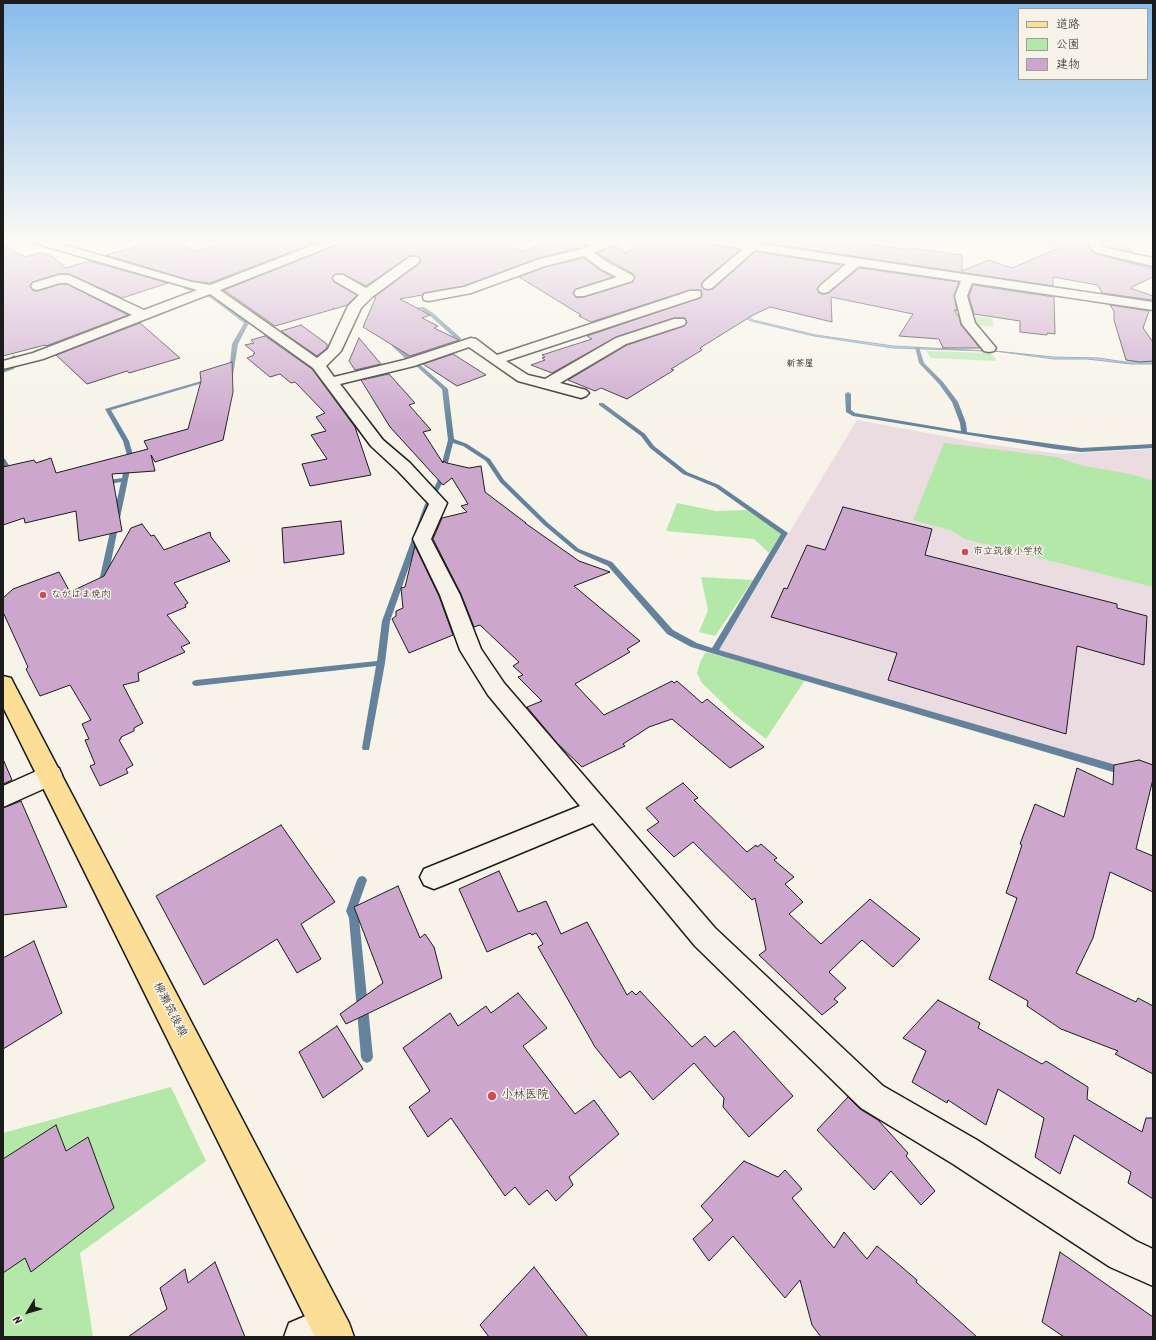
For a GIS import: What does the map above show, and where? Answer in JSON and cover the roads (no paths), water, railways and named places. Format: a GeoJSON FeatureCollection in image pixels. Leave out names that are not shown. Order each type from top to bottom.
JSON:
{"type":"FeatureCollection","features":[{"type":"Feature","properties":{"kind":"main road","name":"柳瀬筑後線"},"geometry":{"type":"LineString","coordinates":[[3,684],[50,776],[322,1333]]}},
{"type":"Feature","properties":{"kind":"street"},"geometry":{"type":"LineString","coordinates":[[119,304],[143,315]]}},
{"type":"Feature","properties":{"kind":"street"},"geometry":{"type":"LineString","coordinates":[[3,365],[38,356],[173,304]]}},
{"type":"Feature","properties":{"kind":"street"},"geometry":{"type":"LineString","coordinates":[[231,304],[324,373],[377,443],[404,467],[438,503],[422,539],[450,595],[471,650],[496,689],[705,937],[872,1097],[965,1152],[1123,1254],[1153,1268]]}},
{"type":"Feature","properties":{"kind":"street"},"geometry":{"type":"LineString","coordinates":[[324,373],[357,304]]}},
{"type":"Feature","properties":{"kind":"street"},"geometry":{"type":"LineString","coordinates":[[494,360],[665,304]]}},
{"type":"Feature","properties":{"kind":"street"},"geometry":{"type":"LineString","coordinates":[[963,304],[969,324],[989,348]]}},
{"type":"Feature","properties":{"kind":"street"},"geometry":{"type":"LineString","coordinates":[[1120,304],[1152,309]]}},
{"type":"Feature","properties":{"kind":"street"},"geometry":{"type":"LineString","coordinates":[[547,384],[621,341],[679,322]]}},
{"type":"Feature","properties":{"kind":"street"},"geometry":{"type":"LineString","coordinates":[[324,373],[409,363],[471,342],[494,360],[524,378],[580,393]]}},
{"type":"Feature","properties":{"kind":"street"},"geometry":{"type":"LineString","coordinates":[[3,797],[50,776]]}},
{"type":"Feature","properties":{"kind":"street"},"geometry":{"type":"LineString","coordinates":[[434,877],[597,810]]}},
{"type":"Feature","properties":{"kind":"water"},"geometry":{"type":"Polygon","coordinates":[[[720,304],[724,304],[753,320],[816,335],[893,346],[988,351],[893,348],[814,336],[751,321],[720,304]]]}},
{"type":"Feature","properties":{"kind":"water"},"geometry":{"type":"Polygon","coordinates":[[[995,351],[1053,357],[1098,358],[1125,362],[1153,362],[1153,364],[1131,364],[1087,359],[1054,359],[995,351]]]}},
{"type":"Feature","properties":{"kind":"waterway"},"geometry":{"type":"LineString","coordinates":[[222,304],[247,323],[235,344],[231,374],[229,374]]}},
{"type":"Feature","properties":{"kind":"waterway"},"geometry":{"type":"LineString","coordinates":[[407,309],[422,308],[459,339]]}},
{"type":"Feature","properties":{"kind":"waterway"},"geometry":{"type":"LineString","coordinates":[[394,340],[394,345],[409,359]]}},
{"type":"Feature","properties":{"kind":"waterway"},"geometry":{"type":"LineString","coordinates":[[917,348],[922,363],[941,383],[955,402],[963,423],[964,433]]}},
{"type":"Feature","properties":{"kind":"waterway"},"geometry":{"type":"LineString","coordinates":[[3,371],[11,369],[14,357]]}},
{"type":"Feature","properties":{"kind":"waterway"},"geometry":{"type":"LineString","coordinates":[[417,364],[445,389],[451,440]]}},
{"type":"Feature","properties":{"kind":"waterway"},"geometry":{"type":"LineString","coordinates":[[125,479],[130,455],[126,441],[108,409],[210,380]]}},
{"type":"Feature","properties":{"kind":"waterway"},"geometry":{"type":"LineString","coordinates":[[848,394],[848,411],[853,414],[964,433]]}},
{"type":"Feature","properties":{"kind":"waterway"},"geometry":{"type":"LineString","coordinates":[[601,404],[643,435],[652,447],[685,473],[717,486],[785,533],[714,651]]}},
{"type":"Feature","properties":{"kind":"waterway"},"geometry":{"type":"LineString","coordinates":[[964,433],[1081,450],[1153,446]]}},
{"type":"Feature","properties":{"kind":"waterway"},"geometry":{"type":"LineString","coordinates":[[436,490],[440,482],[451,440]]}},
{"type":"Feature","properties":{"kind":"waterway"},"geometry":{"type":"LineString","coordinates":[[451,440],[465,445],[488,460],[502,481],[546,524],[577,550],[610,564],[670,632],[694,645],[714,651]]}},
{"type":"Feature","properties":{"kind":"waterway"},"geometry":{"type":"LineString","coordinates":[[3,460],[7,467],[5,476]]}},
{"type":"Feature","properties":{"kind":"waterway"},"geometry":{"type":"LineString","coordinates":[[102,483],[125,479]]}},
{"type":"Feature","properties":{"kind":"waterway"},"geometry":{"type":"LineString","coordinates":[[102,586],[125,479]]}},
{"type":"Feature","properties":{"kind":"waterway"},"geometry":{"type":"LineString","coordinates":[[381,663],[386,621],[428,504]]}},
{"type":"Feature","properties":{"kind":"waterway"},"geometry":{"type":"LineString","coordinates":[[714,651],[1123,771]]}},
{"type":"Feature","properties":{"kind":"waterway"},"geometry":{"type":"LineString","coordinates":[[196,683],[381,663]]}},
{"type":"Feature","properties":{"kind":"waterway"},"geometry":{"type":"LineString","coordinates":[[366,748],[381,663]]}},
{"type":"Feature","properties":{"kind":"waterway"},"geometry":{"type":"LineString","coordinates":[[362,880],[351,911],[354,918],[367,1057]]}},
{"type":"Feature","properties":{"kind":"place","name":"市立筑後小学校"},"geometry":{"type":"Point","coordinates":[965,552]}},
{"type":"Feature","properties":{"kind":"place","name":"ながはま焼肉"},"geometry":{"type":"Point","coordinates":[43,595]}},
{"type":"Feature","properties":{"kind":"place","name":"小林医院"},"geometry":{"type":"Point","coordinates":[492,1096]}},
{"type":"Feature","properties":{"kind":"district","name":"新茶屋"},"geometry":{"type":"Point","coordinates":[800,364]}}]}
